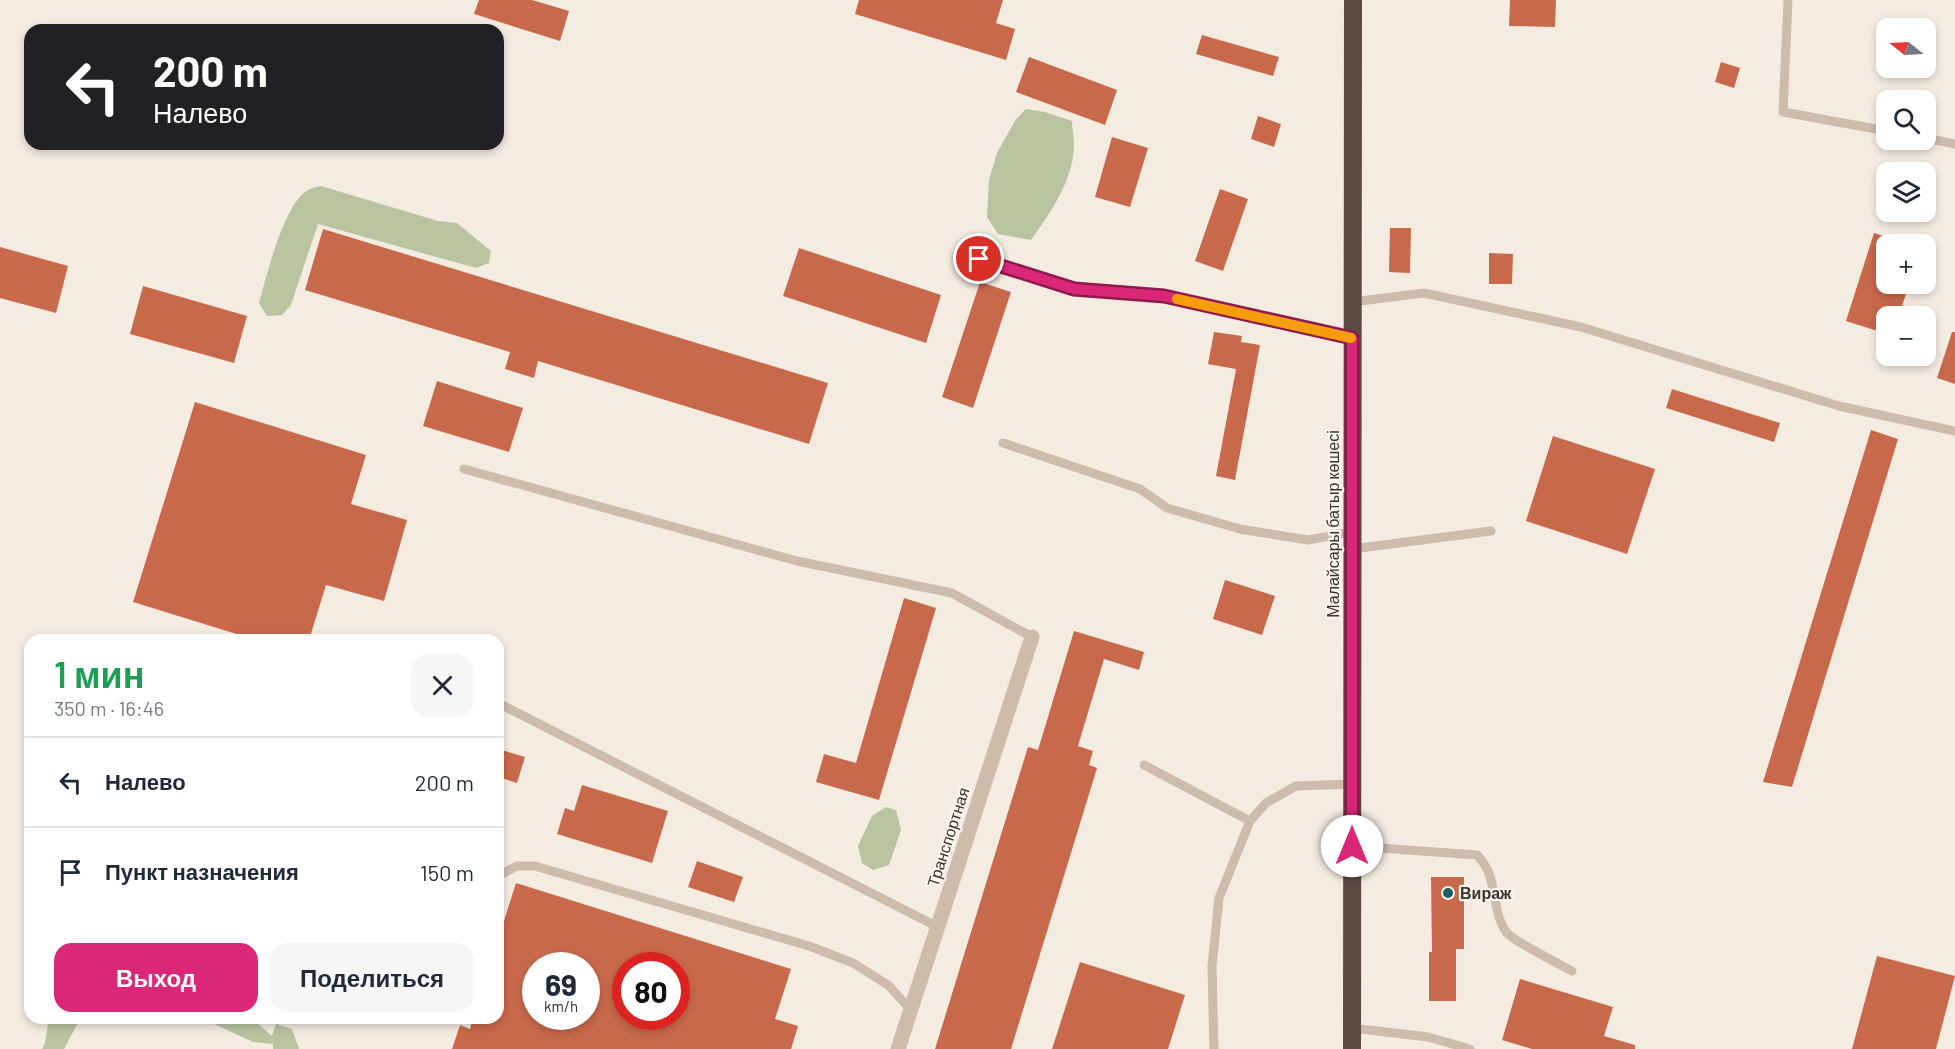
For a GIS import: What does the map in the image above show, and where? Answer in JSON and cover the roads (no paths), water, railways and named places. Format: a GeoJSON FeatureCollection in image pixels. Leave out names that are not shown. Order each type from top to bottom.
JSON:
{"type":"FeatureCollection","features":[{"type":"Feature","properties":{"kind":"highway","name":"Малайсары батыр көшесі"},"geometry":{"type":"LineString","coordinates":[[1352,1049],[1353,0]]}},
{"type":"Feature","properties":{"kind":"street","name":"Транспортная"},"geometry":{"type":"LineString","coordinates":[[898,1049],[1032,637]]}},
{"type":"Feature","properties":{"kind":"lane"},"geometry":{"type":"LineString","coordinates":[[1788,0],[1783,112],[1876,129]]}},
{"type":"Feature","properties":{"kind":"lane"},"geometry":{"type":"LineString","coordinates":[[1936,140],[1955,144]]}},
{"type":"Feature","properties":{"kind":"lane"},"geometry":{"type":"LineString","coordinates":[[979,259],[1074,289],[1164,296],[1352,338]]}},
{"type":"Feature","properties":{"kind":"lane"},"geometry":{"type":"LineString","coordinates":[[1352,302],[1424,293],[1581,327],[1839,406],[1955,431]]}},
{"type":"Feature","properties":{"kind":"lane"},"geometry":{"type":"LineString","coordinates":[[1003,443],[1140,489],[1167,508],[1240,529],[1308,540],[1352,540],[1491,531]]}},
{"type":"Feature","properties":{"kind":"lane"},"geometry":{"type":"LineString","coordinates":[[464,469],[797,561],[952,593],[1032,637]]}},
{"type":"Feature","properties":{"kind":"lane"},"geometry":{"type":"LineString","coordinates":[[504,706],[938,927]]}},
{"type":"Feature","properties":{"kind":"lane"},"geometry":{"type":"LineString","coordinates":[[1144,765],[1250,821]]}},
{"type":"Feature","properties":{"kind":"lane"},"geometry":{"type":"LineString","coordinates":[[1214,1049],[1212,966],[1219,898],[1250,821],[1266,802],[1296,786],[1352,784]]}},
{"type":"Feature","properties":{"kind":"lane"},"geometry":{"type":"LineString","coordinates":[[1352,846],[1477,855],[1484,862],[1489,873],[1495,889],[1500,919],[1508,934],[1572,971]]}},
{"type":"Feature","properties":{"kind":"lane"},"geometry":{"type":"LineString","coordinates":[[504,873],[517,866],[535,866],[809,946],[853,963],[888,985],[911,1010]]}},
{"type":"Feature","properties":{"kind":"lane"},"geometry":{"type":"LineString","coordinates":[[1352,1028],[1428,1037],[1470,1049]]}},
{"type":"Feature","properties":{"kind":"place","name":"Вираж"},"geometry":{"type":"Point","coordinates":[1448,893]}}]}
